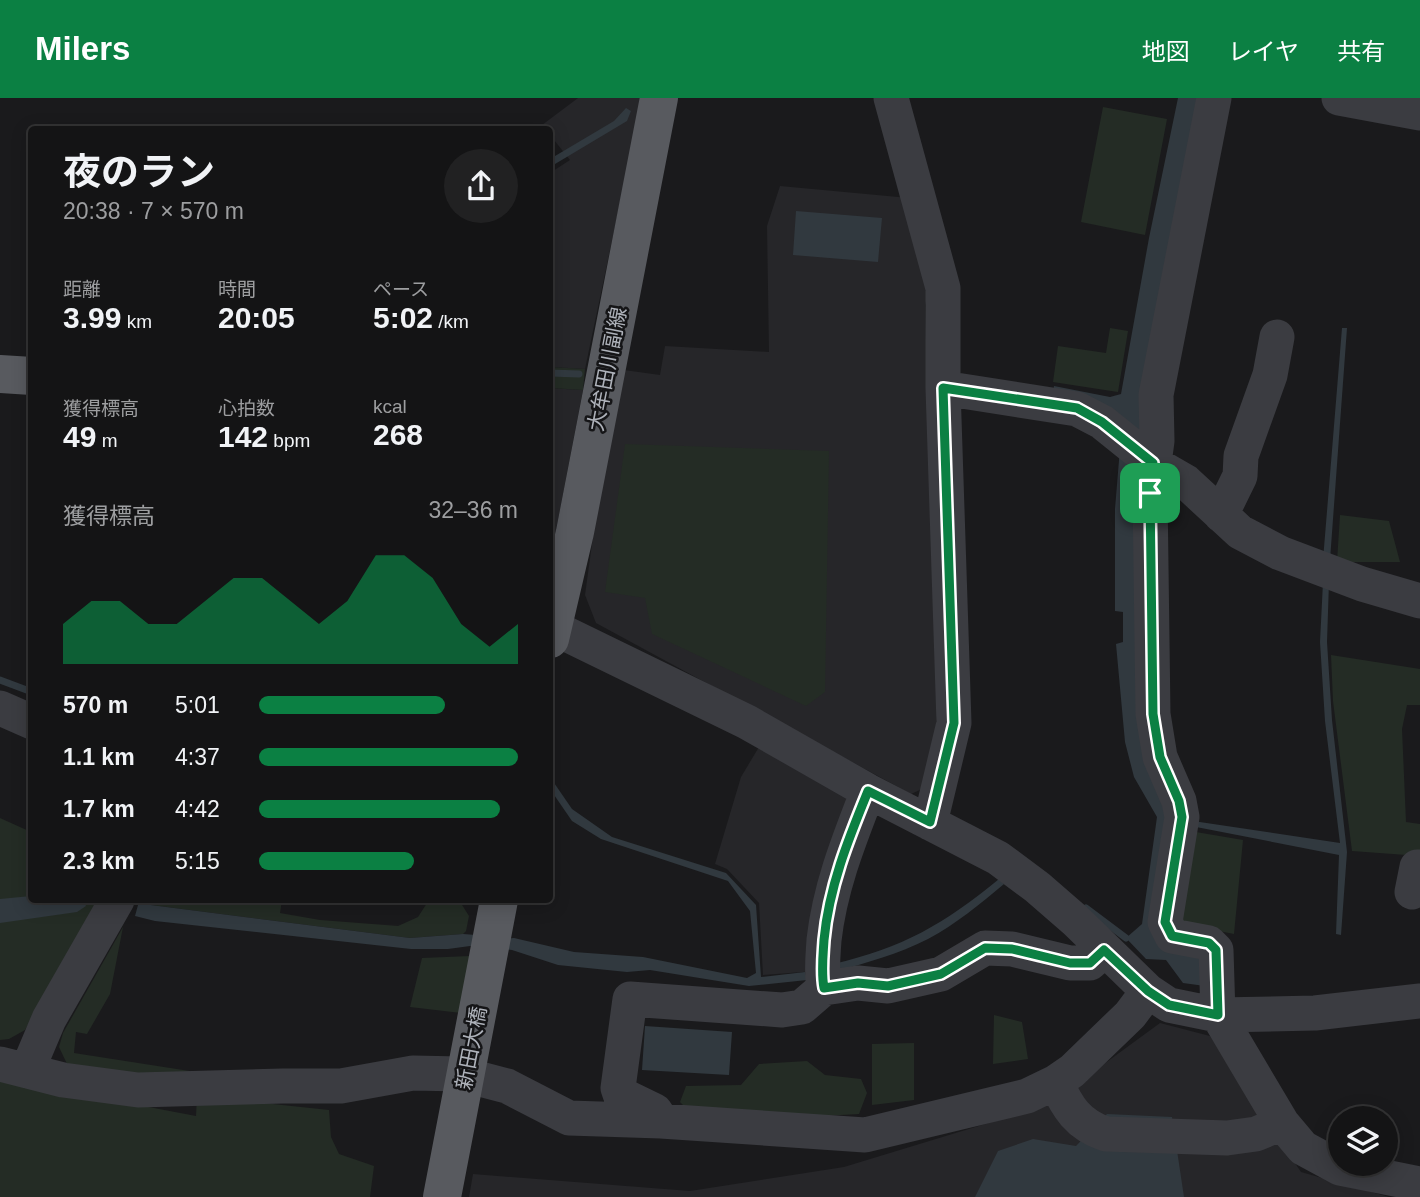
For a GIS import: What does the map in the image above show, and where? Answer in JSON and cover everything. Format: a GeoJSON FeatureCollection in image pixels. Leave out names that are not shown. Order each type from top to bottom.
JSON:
{"type":"FeatureCollection","features":[{"type":"Feature","properties":{"kind":"main road","name":"大牟田川副線"},"geometry":{"type":"LineString","coordinates":[[553,618],[575,532],[659,98]]}},
{"type":"Feature","properties":{"kind":"main road"},"geometry":{"type":"LineString","coordinates":[[0,374],[28,376]]}},
{"type":"Feature","properties":{"kind":"main road","name":"新田大橋"},"geometry":{"type":"LineString","coordinates":[[442,1197],[498,903]]}},
{"type":"Feature","properties":{"kind":"street"},"geometry":{"type":"LineString","coordinates":[[891,98],[943,288],[943,388],[954,723],[930,822]]}},
{"type":"Feature","properties":{"kind":"street"},"geometry":{"type":"LineString","coordinates":[[1214,98],[1156,395],[1157,441],[1150,493],[1153,714],[1160,757],[1179,801],[1182,817],[1165,922],[1172,936],[1209,943],[1216,950],[1218,1015],[1282,1123],[1303,1148],[1340,1168],[1420,1184]]}},
{"type":"Feature","properties":{"kind":"street"},"geometry":{"type":"LineString","coordinates":[[1339,98],[1420,113]]}},
{"type":"Feature","properties":{"kind":"street"},"geometry":{"type":"LineString","coordinates":[[1221,515],[1240,476],[1241,456],[1270,375],[1277,337]]}},
{"type":"Feature","properties":{"kind":"street"},"geometry":{"type":"LineString","coordinates":[[943,388],[1077,408],[1102,422],[1153,463],[1186,482],[1240,532],[1280,553],[1362,584],[1420,601]]}},
{"type":"Feature","properties":{"kind":"street"},"geometry":{"type":"LineString","coordinates":[[553,631],[747,722],[868,791],[998,858],[1056,904],[1148,991],[1169,1005],[1218,1015],[1315,1013],[1420,1001]]}},
{"type":"Feature","properties":{"kind":"street"},"geometry":{"type":"LineString","coordinates":[[0,708],[28,720]]}},
{"type":"Feature","properties":{"kind":"street"},"geometry":{"type":"LineString","coordinates":[[824,988],[821,974],[827,910],[842,856],[868,791]]}},
{"type":"Feature","properties":{"kind":"street"},"geometry":{"type":"LineString","coordinates":[[115,903],[49,1019],[13,1068],[64,1080],[138,1090],[341,1086],[413,1073],[461,1074],[508,1086],[569,1118],[662,1121],[865,1135],[1027,1096],[1056,1082],[1072,1071],[1130,1015],[1148,991]]}},
{"type":"Feature","properties":{"kind":"street"},"geometry":{"type":"LineString","coordinates":[[662,1121],[655,1111],[620,1094],[618,1088],[630,999],[782,1010],[802,1007],[824,988],[858,983],[888,986],[941,974],[985,948],[1012,949],[1070,963],[1090,963],[1104,950]]}},
{"type":"Feature","properties":{"kind":"street"},"geometry":{"type":"LineString","coordinates":[[1056,1082],[1066,1105],[1077,1118],[1106,1134],[1237,1137],[1256,1134],[1282,1123]]}},
{"type":"Feature","properties":{"kind":"shaded area"},"geometry":{"type":"Polygon","coordinates":[[[578,98],[642,98],[585,369],[553,367],[553,171],[570,160],[553,139],[553,126],[542,125],[578,98]]]}},
{"type":"Feature","properties":{"kind":"shaded area"},"geometry":{"type":"Polygon","coordinates":[[[1178,98],[1200,98],[1163,284],[1167,805],[1157,924],[1199,952],[1205,986],[1183,983],[1166,960],[1146,959],[1126,938],[1142,924],[1157,817],[1134,777],[1125,742],[1116,644],[1123,642],[1123,612],[1115,611],[1115,509],[1122,424],[1053,393],[1054,386],[1110,397],[1121,394],[1178,98]]]}},
{"type":"Feature","properties":{"kind":"shaded area"},"geometry":{"type":"Polygon","coordinates":[[[1103,107],[1167,119],[1145,235],[1081,222],[1103,107]]]}},
{"type":"Feature","properties":{"kind":"shaded area"},"geometry":{"type":"Polygon","coordinates":[[[626,108],[631,111],[627,121],[553,165],[553,157],[614,121],[626,108]]]}},
{"type":"Feature","properties":{"kind":"shaded area"},"geometry":{"type":"Polygon","coordinates":[[[780,186],[909,198],[931,283],[925,305],[937,715],[932,768],[924,788],[911,794],[596,623],[585,595],[595,522],[624,370],[660,375],[665,346],[769,352],[767,226],[780,186]]]}},
{"type":"Feature","properties":{"kind":"shaded area"},"geometry":{"type":"Polygon","coordinates":[[[796,211],[882,218],[878,262],[793,255],[796,211]]]}},
{"type":"Feature","properties":{"kind":"shaded area"},"geometry":{"type":"Polygon","coordinates":[[[1110,328],[1128,331],[1118,392],[1053,382],[1058,346],[1106,353],[1110,328]]]}},
{"type":"Feature","properties":{"kind":"shaded area"},"geometry":{"type":"Polygon","coordinates":[[[1342,328],[1347,328],[1330,560],[1323,560],[1342,328]]]}},
{"type":"Feature","properties":{"kind":"shaded area"},"geometry":{"type":"Polygon","coordinates":[[[553,367],[585,369],[583,390],[553,388],[553,367]]]}},
{"type":"Feature","properties":{"kind":"shaded area"},"geometry":{"type":"Polygon","coordinates":[[[553,388],[583,390],[553,546],[553,388]]]}},
{"type":"Feature","properties":{"kind":"shaded area"},"geometry":{"type":"Polygon","coordinates":[[[625,444],[829,451],[825,692],[806,706],[652,634],[645,598],[605,592],[625,444]]]}},
{"type":"Feature","properties":{"kind":"shaded area"},"geometry":{"type":"Polygon","coordinates":[[[1340,515],[1389,521],[1400,562],[1337,562],[1340,515]]]}},
{"type":"Feature","properties":{"kind":"shaded area"},"geometry":{"type":"Polygon","coordinates":[[[1323,582],[1329,582],[1327,642],[1332,720],[1347,852],[1341,935],[1336,934],[1339,855],[1191,826],[1193,821],[1340,843],[1325,721],[1320,642],[1323,582]]]}},
{"type":"Feature","properties":{"kind":"shaded area"},"geometry":{"type":"Polygon","coordinates":[[[1331,655],[1420,669],[1420,705],[1407,705],[1402,729],[1406,822],[1420,824],[1420,856],[1352,851],[1333,701],[1331,655]]]}},
{"type":"Feature","properties":{"kind":"shaded area"},"geometry":{"type":"Polygon","coordinates":[[[762,742],[859,798],[816,971],[763,975],[759,903],[727,869],[715,864],[741,777],[762,742]]]}},
{"type":"Feature","properties":{"kind":"shaded area"},"geometry":{"type":"Polygon","coordinates":[[[553,781],[572,809],[612,837],[726,873],[756,905],[761,977],[805,972],[807,980],[749,986],[650,970],[627,972],[558,965],[512,950],[470,946],[411,949],[155,921],[135,916],[138,905],[143,904],[410,938],[463,934],[476,935],[486,940],[514,938],[574,952],[643,957],[747,978],[756,973],[750,911],[728,881],[601,839],[572,821],[553,793],[553,781]]]}},
{"type":"Feature","properties":{"kind":"shaded area"},"geometry":{"type":"Polygon","coordinates":[[[0,818],[28,831],[28,903],[99,903],[25,1030],[9,1039],[0,1040],[0,818]]]}},
{"type":"Feature","properties":{"kind":"shaded area"},"geometry":{"type":"Polygon","coordinates":[[[1190,831],[1243,840],[1234,934],[1178,923],[1190,831]]]}},
{"type":"Feature","properties":{"kind":"shaded area"},"geometry":{"type":"Polygon","coordinates":[[[999,879],[1004,884],[958,920],[928,939],[894,954],[834,972],[833,964],[881,950],[922,932],[960,909],[999,879]]]}},
{"type":"Feature","properties":{"kind":"shaded area"},"geometry":{"type":"Polygon","coordinates":[[[28,896],[28,903],[84,903],[86,906],[77,912],[0,923],[0,899],[28,896]]]}},
{"type":"Feature","properties":{"kind":"shaded area"},"geometry":{"type":"Polygon","coordinates":[[[282,903],[280,913],[320,920],[398,926],[418,917],[427,903],[461,903],[469,916],[463,934],[410,938],[143,904],[282,903]]]}},
{"type":"Feature","properties":{"kind":"shaded area"},"geometry":{"type":"Polygon","coordinates":[[[123,927],[110,994],[87,1034],[76,1032],[74,1053],[228,1077],[137,1079],[68,1066],[59,1047],[63,1033],[123,927]]]}},
{"type":"Feature","properties":{"kind":"shaded area"},"geometry":{"type":"Polygon","coordinates":[[[470,956],[461,1013],[410,1007],[422,958],[470,956]]]}},
{"type":"Feature","properties":{"kind":"shaded area"},"geometry":{"type":"Polygon","coordinates":[[[994,1015],[1022,1022],[1028,1059],[993,1064],[994,1015]]]}},
{"type":"Feature","properties":{"kind":"shaded area"},"geometry":{"type":"Polygon","coordinates":[[[1160,1023],[1210,1036],[1301,1172],[1389,1197],[469,1197],[473,1174],[690,1191],[844,1167],[1048,1105],[1160,1023]]]}},
{"type":"Feature","properties":{"kind":"shaded area"},"geometry":{"type":"Polygon","coordinates":[[[645,1026],[732,1032],[729,1075],[642,1070],[645,1026]]]}},
{"type":"Feature","properties":{"kind":"shaded area"},"geometry":{"type":"Polygon","coordinates":[[[914,1043],[914,1100],[872,1105],[872,1044],[914,1043]]]}},
{"type":"Feature","properties":{"kind":"shaded area"},"geometry":{"type":"Polygon","coordinates":[[[807,1061],[825,1075],[861,1079],[867,1093],[859,1114],[787,1118],[692,1114],[680,1102],[686,1086],[741,1085],[759,1064],[807,1061]]]}},
{"type":"Feature","properties":{"kind":"shaded area"},"geometry":{"type":"Polygon","coordinates":[[[0,1075],[196,1116],[197,1096],[329,1110],[331,1137],[339,1154],[374,1166],[370,1197],[0,1197],[0,1075]]]}},
{"type":"Feature","properties":{"kind":"shaded area"},"geometry":{"type":"Polygon","coordinates":[[[1107,1114],[1172,1117],[1184,1197],[975,1197],[998,1151],[1033,1139],[1076,1146],[1107,1114]]]}},
{"type":"Feature","properties":{"kind":"waterway"},"geometry":{"type":"LineString","coordinates":[[553,373],[579,374]]}},
{"type":"Feature","properties":{"kind":"waterway"},"geometry":{"type":"LineString","coordinates":[[0,680],[28,690]]}},
{"type":"Feature","properties":{"kind":"waterway"},"geometry":{"type":"LineString","coordinates":[[1086,908],[1126,938]]}},
{"type":"Feature","properties":{"kind":"route"},"geometry":{"type":"LineString","coordinates":[[943,388],[1077,408],[1102,422],[1153,463],[1150,493],[1153,714],[1160,757],[1179,801],[1182,817],[1165,922],[1172,936],[1209,943],[1216,950],[1218,1015],[1169,1005],[1148,991],[1104,950],[1090,963],[1070,963],[1012,949],[985,948],[941,974],[888,986],[858,983],[824,988],[821,974],[827,910],[842,856],[868,791],[930,822],[954,723],[943,388]]}}]}
